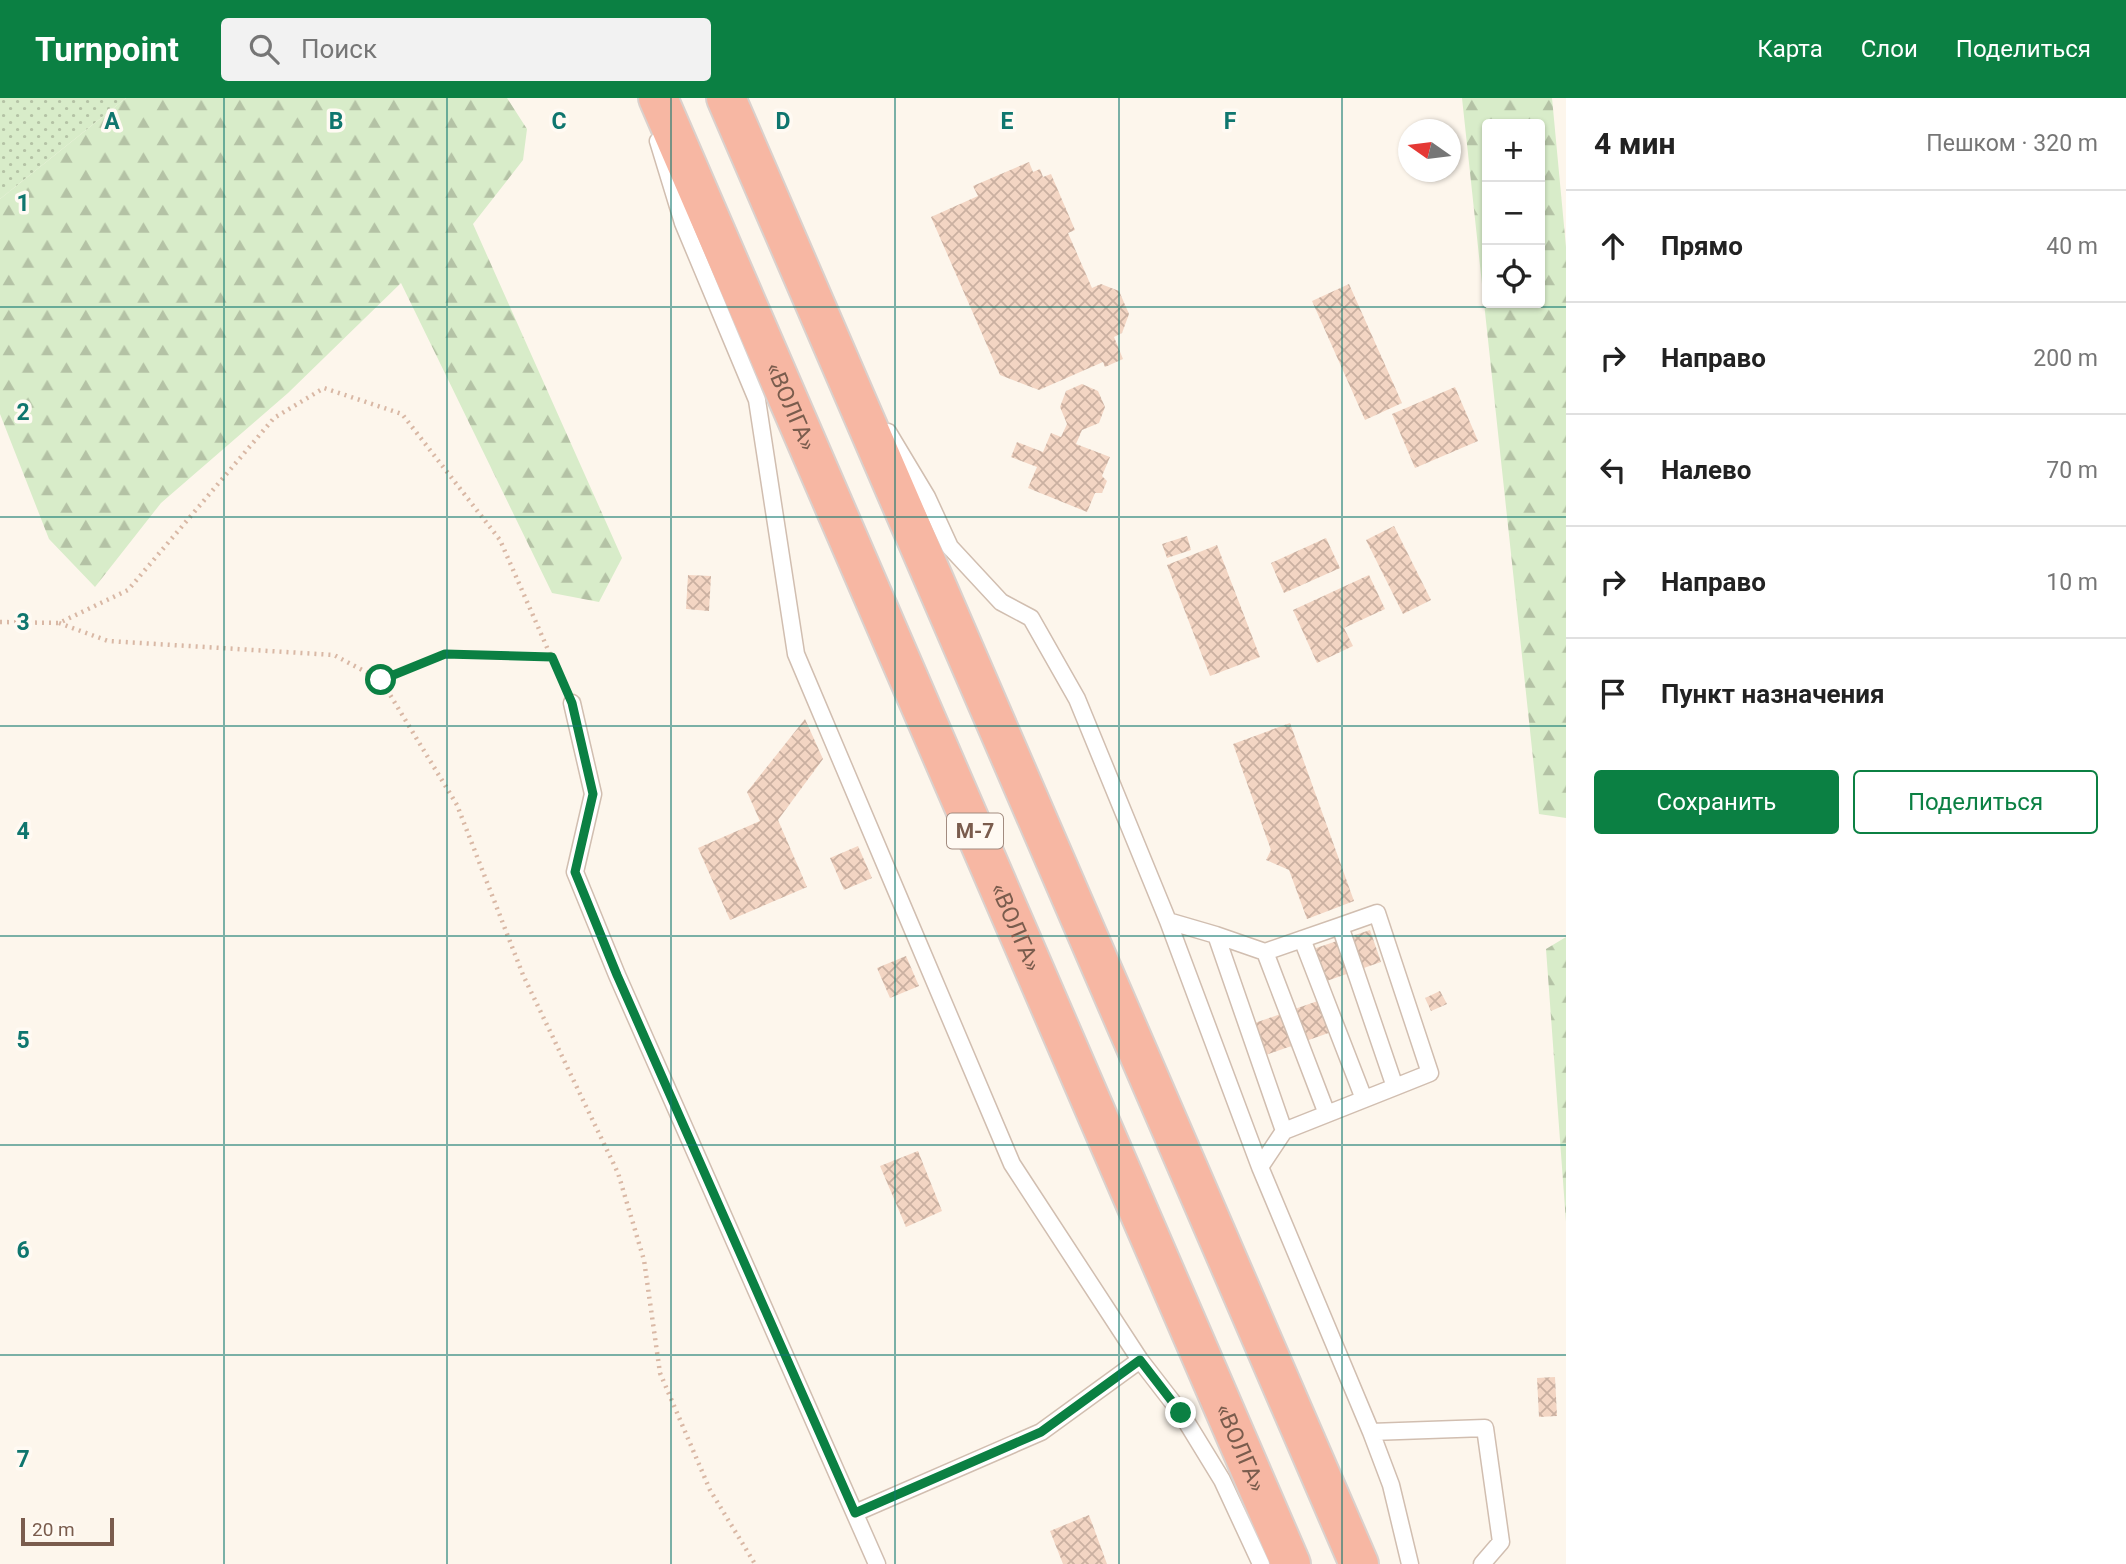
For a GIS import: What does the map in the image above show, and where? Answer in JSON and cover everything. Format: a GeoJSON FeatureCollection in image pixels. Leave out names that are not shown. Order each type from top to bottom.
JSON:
{"type":"FeatureCollection","features":[{"type":"Feature","properties":{"kind":"highway","name":"«ВОЛГА»"},"geometry":{"type":"LineString","coordinates":[[658,98],[1292,1564]]}},
{"type":"Feature","properties":{"kind":"highway","name":"М-7"},"geometry":{"type":"LineString","coordinates":[[726,98],[1359,1564]]}},
{"type":"Feature","properties":{"kind":"lane"},"geometry":{"type":"LineString","coordinates":[[645,98],[683,223],[757,400],[796,654],[1012,1164],[1140,1360],[1181,1413],[1222,1480],[1261,1564]]}},
{"type":"Feature","properties":{"kind":"lane"},"geometry":{"type":"LineString","coordinates":[[819,316],[927,497],[950,547],[1001,602],[1031,618],[1077,699],[1168,921],[1260,1167],[1371,1432],[1391,1485],[1410,1564]]}},
{"type":"Feature","properties":{"kind":"lane"},"geometry":{"type":"LineString","coordinates":[[572,703],[593,794],[575,872],[617,975],[877,1564]]}},
{"type":"Feature","properties":{"kind":"lane"},"geometry":{"type":"LineString","coordinates":[[1168,921],[1265,952],[1377,913],[1430,1073],[1284,1131],[1260,1167]]}},
{"type":"Feature","properties":{"kind":"lane"},"geometry":{"type":"LineString","coordinates":[[1340,926],[1395,1087]]}},
{"type":"Feature","properties":{"kind":"lane"},"geometry":{"type":"LineString","coordinates":[[1216,935],[1284,1131]]}},
{"type":"Feature","properties":{"kind":"lane"},"geometry":{"type":"LineString","coordinates":[[1302,939],[1364,1099]]}},
{"type":"Feature","properties":{"kind":"lane"},"geometry":{"type":"LineString","coordinates":[[1265,952],[1327,1114]]}},
{"type":"Feature","properties":{"kind":"lane"},"geometry":{"type":"LineString","coordinates":[[855,1513],[1041,1432],[1140,1360]]}},
{"type":"Feature","properties":{"kind":"lane"},"geometry":{"type":"LineString","coordinates":[[1371,1432],[1485,1428],[1501,1542],[1482,1564]]}},
{"type":"Feature","properties":{"kind":"path"},"geometry":{"type":"LineString","coordinates":[[59,623],[128,590],[274,418],[324,388],[402,414],[500,540],[572,703]]}},
{"type":"Feature","properties":{"kind":"path"},"geometry":{"type":"LineString","coordinates":[[0,622],[59,623],[108,641],[334,655],[381,680],[457,805],[523,975],[618,1173],[644,1260],[660,1373],[710,1490],[755,1564]]}},
{"type":"Feature","properties":{"kind":"path"},"geometry":{"type":"LineString","coordinates":[[381,680],[445,654],[552,657]]}},
{"type":"Feature","properties":{"kind":"green space"},"geometry":{"type":"Polygon","coordinates":[[[0,98],[126,98],[0,199],[0,98]]]}},
{"type":"Feature","properties":{"kind":"green space"},"geometry":{"type":"Polygon","coordinates":[[[126,98],[507,98],[527,129],[523,160],[473,224],[622,558],[599,602],[552,593],[401,283],[288,393],[161,503],[95,587],[49,539],[0,414],[0,199],[126,98]]]}},
{"type":"Feature","properties":{"kind":"green space"},"geometry":{"type":"Polygon","coordinates":[[[1462,98],[1552,98],[1566,247],[1566,818],[1539,814],[1485,308],[1545,308],[1545,119],[1482,119],[1482,284],[1462,98]]]}},
{"type":"Feature","properties":{"kind":"green space"},"geometry":{"type":"Polygon","coordinates":[[[1566,937],[1566,1222],[1546,949],[1566,937]]]}},
{"type":"Feature","properties":{"kind":"building"},"geometry":{"type":"Polygon","coordinates":[[[1029,162],[1033,172],[1040,169],[1043,177],[1051,174],[1075,230],[1068,233],[1092,288],[1101,284],[1119,291],[1129,314],[1122,333],[1114,337],[1123,359],[1105,367],[1103,362],[1039,390],[1000,375],[931,217],[978,196],[973,186],[1029,162]]]}},
{"type":"Feature","properties":{"kind":"building"},"geometry":{"type":"Polygon","coordinates":[[[1349,284],[1402,403],[1365,420],[1312,301],[1349,284]]]}},
{"type":"Feature","properties":{"kind":"building"},"geometry":{"type":"Polygon","coordinates":[[[1082,384],[1098,391],[1105,407],[1099,423],[1082,430],[1076,444],[1110,457],[1102,476],[1107,481],[1102,493],[1095,493],[1087,512],[1028,488],[1037,467],[1011,457],[1017,442],[1043,452],[1051,433],[1061,437],[1067,424],[1060,407],[1066,391],[1082,384]]]}},
{"type":"Feature","properties":{"kind":"building"},"geometry":{"type":"Polygon","coordinates":[[[1455,387],[1478,441],[1415,468],[1392,414],[1455,387]]]}},
{"type":"Feature","properties":{"kind":"building"},"geometry":{"type":"Polygon","coordinates":[[[1394,526],[1431,600],[1403,614],[1366,540],[1394,526]]]}},
{"type":"Feature","properties":{"kind":"building"},"geometry":{"type":"Polygon","coordinates":[[[1187,536],[1191,550],[1167,558],[1162,544],[1187,536]]]}},
{"type":"Feature","properties":{"kind":"building"},"geometry":{"type":"Polygon","coordinates":[[[1326,538],[1340,568],[1284,593],[1271,563],[1326,538]]]}},
{"type":"Feature","properties":{"kind":"building"},"geometry":{"type":"Polygon","coordinates":[[[1217,545],[1260,657],[1210,676],[1167,565],[1217,545]]]}},
{"type":"Feature","properties":{"kind":"building"},"geometry":{"type":"Polygon","coordinates":[[[688,575],[711,576],[709,611],[686,609],[688,575]]]}},
{"type":"Feature","properties":{"kind":"building"},"geometry":{"type":"Polygon","coordinates":[[[1369,575],[1385,609],[1344,628],[1353,646],[1317,663],[1293,610],[1369,575]]]}},
{"type":"Feature","properties":{"kind":"building"},"geometry":{"type":"Polygon","coordinates":[[[805,719],[823,759],[778,820],[807,887],[730,920],[698,848],[760,821],[747,792],[805,719]]]}},
{"type":"Feature","properties":{"kind":"building"},"geometry":{"type":"Polygon","coordinates":[[[1290,723],[1354,901],[1307,919],[1289,870],[1266,860],[1271,850],[1233,744],[1290,723]]]}},
{"type":"Feature","properties":{"kind":"building"},"geometry":{"type":"Polygon","coordinates":[[[858,846],[872,878],[844,890],[830,858],[858,846]]]}},
{"type":"Feature","properties":{"kind":"building"},"geometry":{"type":"Polygon","coordinates":[[[1370,930],[1381,962],[1318,984],[1307,951],[1370,930]]]}},
{"type":"Feature","properties":{"kind":"building"},"geometry":{"type":"Polygon","coordinates":[[[906,956],[919,986],[890,998],[877,968],[906,956]]]}},
{"type":"Feature","properties":{"kind":"building"},"geometry":{"type":"Polygon","coordinates":[[[1440,991],[1447,1004],[1431,1011],[1425,998],[1440,991]]]}},
{"type":"Feature","properties":{"kind":"building"},"geometry":{"type":"Polygon","coordinates":[[[1329,997],[1340,1029],[1263,1056],[1252,1024],[1329,997]]]}},
{"type":"Feature","properties":{"kind":"building"},"geometry":{"type":"Polygon","coordinates":[[[918,1151],[942,1211],[906,1227],[880,1166],[918,1151]]]}},
{"type":"Feature","properties":{"kind":"building"},"geometry":{"type":"Polygon","coordinates":[[[1555,1377],[1557,1416],[1539,1417],[1537,1378],[1555,1377]]]}},
{"type":"Feature","properties":{"kind":"building"},"geometry":{"type":"Polygon","coordinates":[[[1089,1515],[1107,1564],[1063,1564],[1050,1531],[1089,1515]]]}},
{"type":"Feature","properties":{"kind":"route"},"geometry":{"type":"LineString","coordinates":[[381,680],[445,654],[552,657],[572,703],[593,794],[575,872],[617,975],[855,1513],[1041,1432],[1140,1360],[1181,1413]]}}]}
